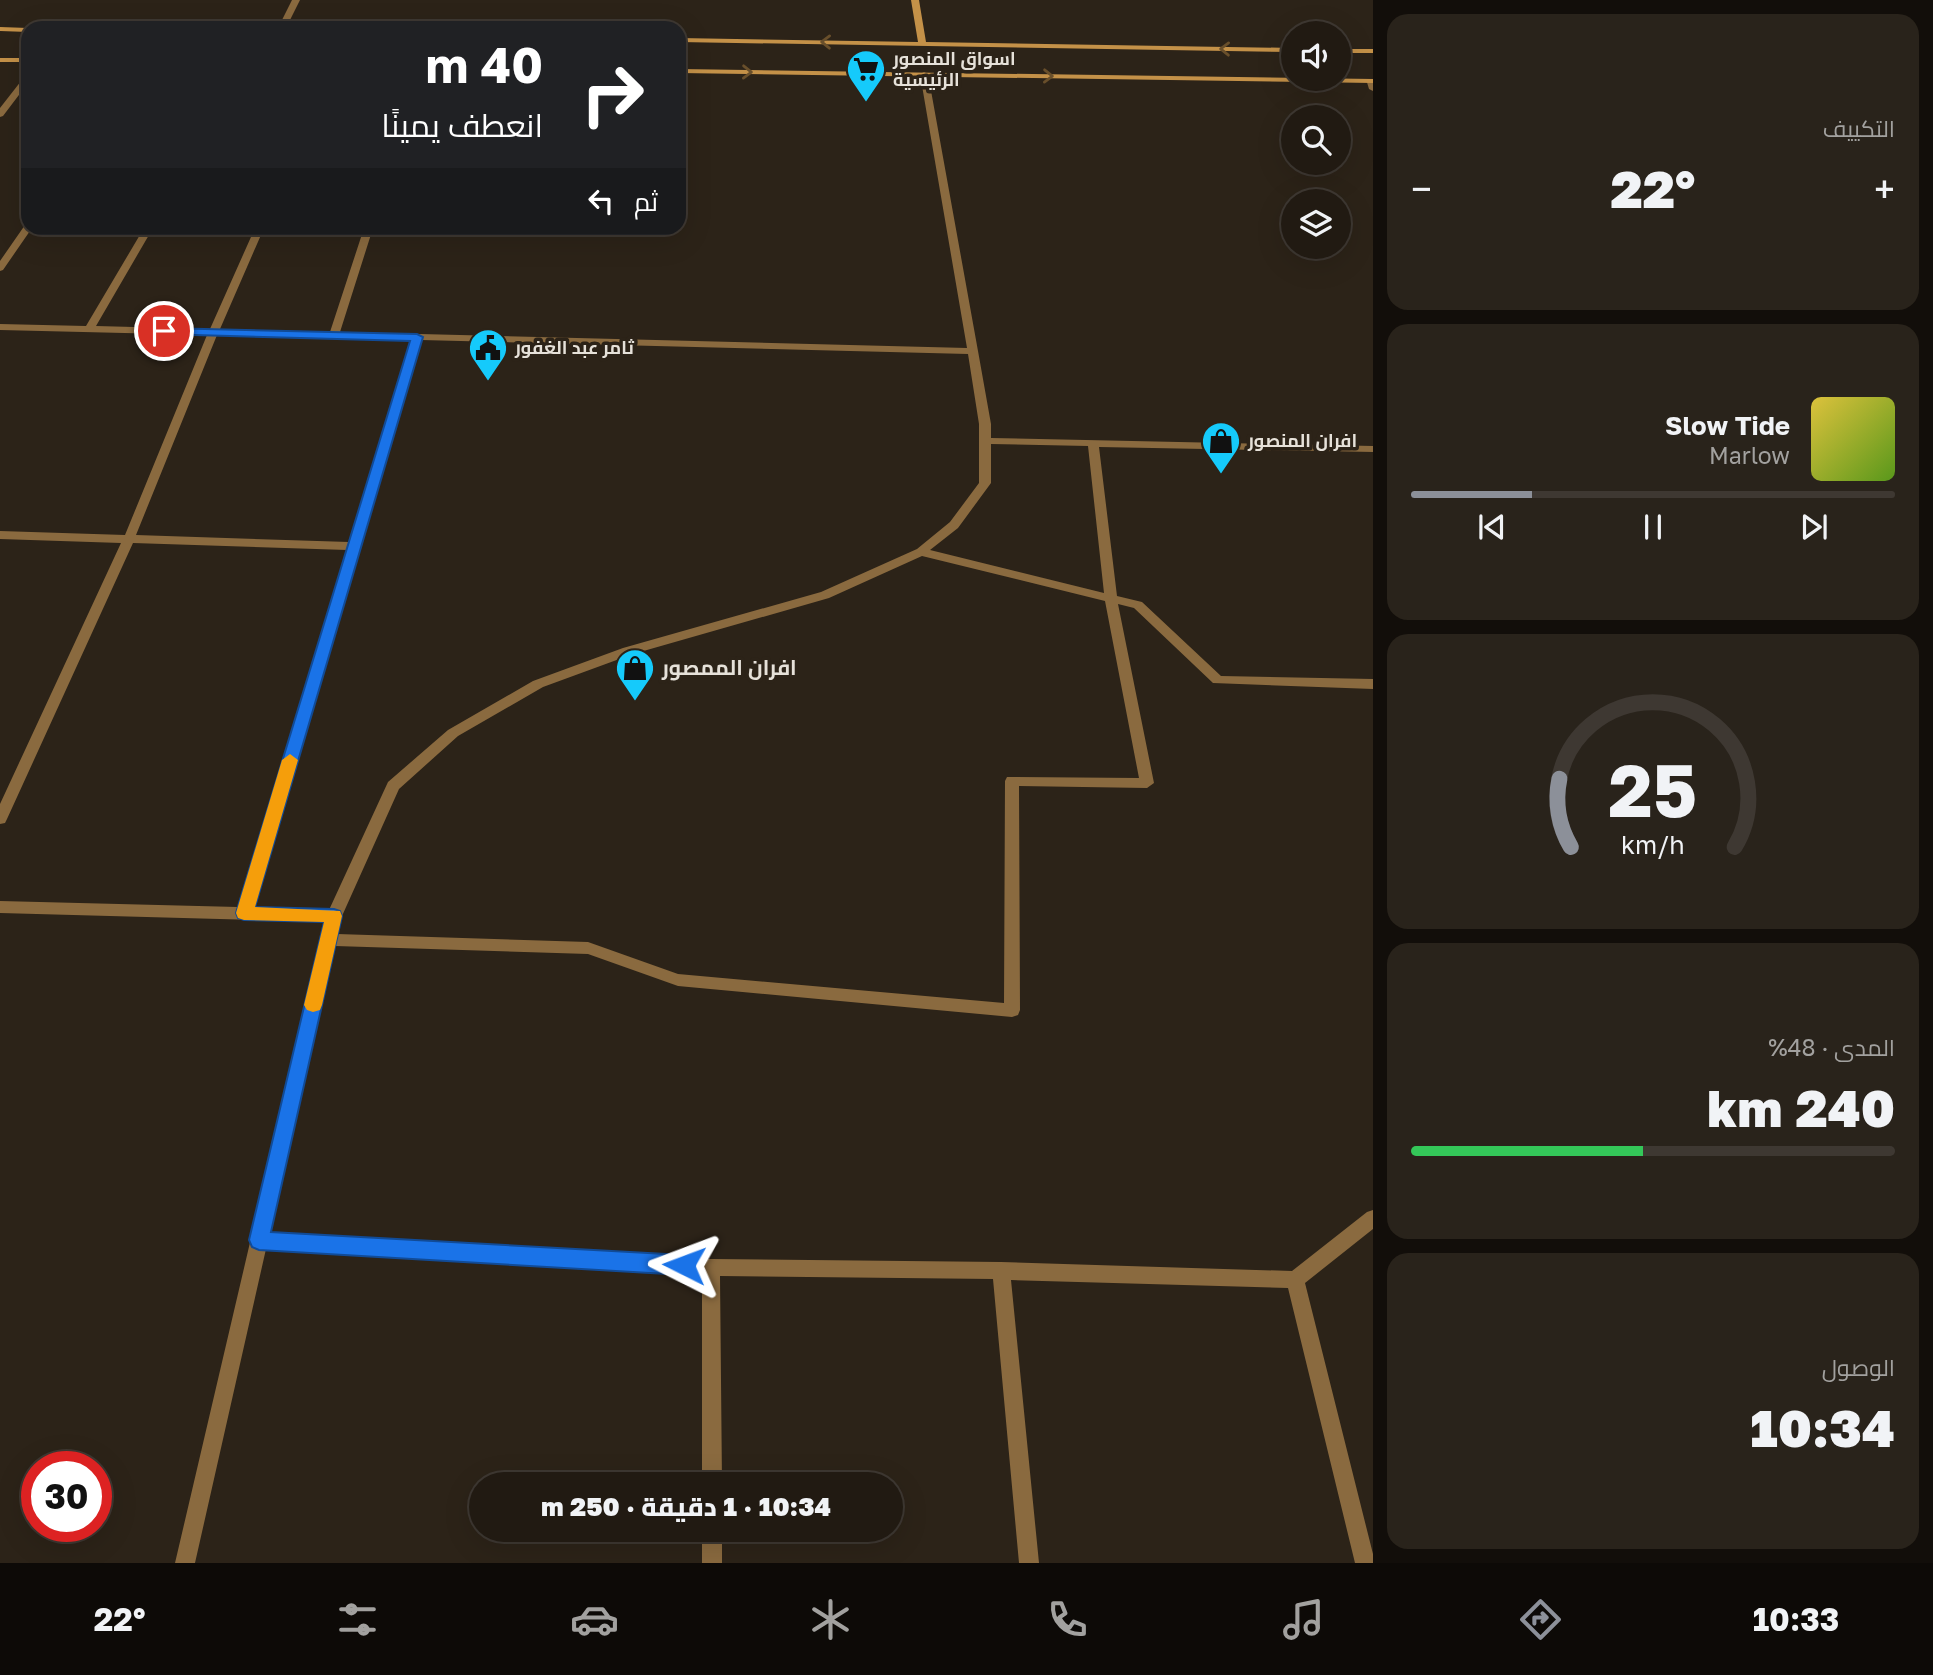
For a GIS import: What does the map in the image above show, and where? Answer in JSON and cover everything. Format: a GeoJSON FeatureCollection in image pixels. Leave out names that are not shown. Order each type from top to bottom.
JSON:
{"type":"FeatureCollection","features":[{"type":"Feature","properties":{"kind":"main road"},"geometry":{"type":"LineString","coordinates":[[915,0],[922,44]]}},
{"type":"Feature","properties":{"kind":"main road"},"geometry":{"type":"LineString","coordinates":[[0,29],[21,30]]}},
{"type":"Feature","properties":{"kind":"main road"},"geometry":{"type":"LineString","coordinates":[[686,40],[1281,50]]}},
{"type":"Feature","properties":{"kind":"main road"},"geometry":{"type":"LineString","coordinates":[[1351,51],[1373,51]]}},
{"type":"Feature","properties":{"kind":"main road"},"geometry":{"type":"LineString","coordinates":[[0,60],[21,60]]}},
{"type":"Feature","properties":{"kind":"main road"},"geometry":{"type":"LineString","coordinates":[[686,71],[1372,84]]}},
{"type":"Feature","properties":{"kind":"street"},"geometry":{"type":"LineString","coordinates":[[286,21],[296,0]]}},
{"type":"Feature","properties":{"kind":"street"},"geometry":{"type":"LineString","coordinates":[[186,1563],[334,916],[393,786],[453,733],[538,684],[628,651],[825,595],[920,552],[954,525],[985,483],[985,424],[924,74]]}},
{"type":"Feature","properties":{"kind":"street"},"geometry":{"type":"LineString","coordinates":[[0,114],[21,87]]}},
{"type":"Feature","properties":{"kind":"street"},"geometry":{"type":"LineString","coordinates":[[0,268],[23,235]]}},
{"type":"Feature","properties":{"kind":"street"},"geometry":{"type":"LineString","coordinates":[[89,330],[145,235]]}},
{"type":"Feature","properties":{"kind":"street"},"geometry":{"type":"LineString","coordinates":[[0,819],[129,539],[213,333],[257,235]]}},
{"type":"Feature","properties":{"kind":"street"},"geometry":{"type":"LineString","coordinates":[[334,335],[367,235]]}},
{"type":"Feature","properties":{"kind":"street"},"geometry":{"type":"LineString","coordinates":[[0,327],[973,351]]}},
{"type":"Feature","properties":{"kind":"street"},"geometry":{"type":"LineString","coordinates":[[244,913],[417,337]]}},
{"type":"Feature","properties":{"kind":"street"},"geometry":{"type":"LineString","coordinates":[[985,441],[1373,449]]}},
{"type":"Feature","properties":{"kind":"street"},"geometry":{"type":"LineString","coordinates":[[328,940],[588,948],[678,980],[1012,1010],[1012,781],[1147,783],[1111,598],[1093,443]]}},
{"type":"Feature","properties":{"kind":"street"},"geometry":{"type":"LineString","coordinates":[[0,535],[353,546]]}},
{"type":"Feature","properties":{"kind":"street"},"geometry":{"type":"LineString","coordinates":[[920,552],[1138,605],[1218,680],[1373,684]]}},
{"type":"Feature","properties":{"kind":"street"},"geometry":{"type":"LineString","coordinates":[[0,907],[334,916]]}},
{"type":"Feature","properties":{"kind":"street"},"geometry":{"type":"LineString","coordinates":[[259,1240],[711,1266],[1295,1280],[1373,1218]]}},
{"type":"Feature","properties":{"kind":"street"},"geometry":{"type":"LineString","coordinates":[[711,1266],[712,1472]]}},
{"type":"Feature","properties":{"kind":"street"},"geometry":{"type":"LineString","coordinates":[[1001,1271],[1028,1563]]}},
{"type":"Feature","properties":{"kind":"street"},"geometry":{"type":"LineString","coordinates":[[1295,1280],[1365,1563]]}},
{"type":"Feature","properties":{"kind":"street"},"geometry":{"type":"LineString","coordinates":[[712,1542],[712,1563]]}},
{"type":"Feature","properties":{"kind":"slow traffic"},"geometry":{"type":"LineString","coordinates":[[290,760],[244,913],[334,916],[313,1005]]}},
{"type":"Feature","properties":{"kind":"place","name":"اسواق المنصور الرئيسية"},"geometry":{"type":"Point","coordinates":[866,103]}},
{"type":"Feature","properties":{"kind":"place","name":"ثامر عبد الغفور"},"geometry":{"type":"Point","coordinates":[488,382]}},
{"type":"Feature","properties":{"kind":"place","name":"افران المنصور"},"geometry":{"type":"Point","coordinates":[1221,475]}},
{"type":"Feature","properties":{"kind":"place","name":"افران الممصور"},"geometry":{"type":"Point","coordinates":[635,702]}},
{"type":"Feature","properties":{"kind":"route"},"geometry":{"type":"LineString","coordinates":[[164,331],[417,337],[244,913],[334,916],[259,1240],[684,1265]]}}]}
